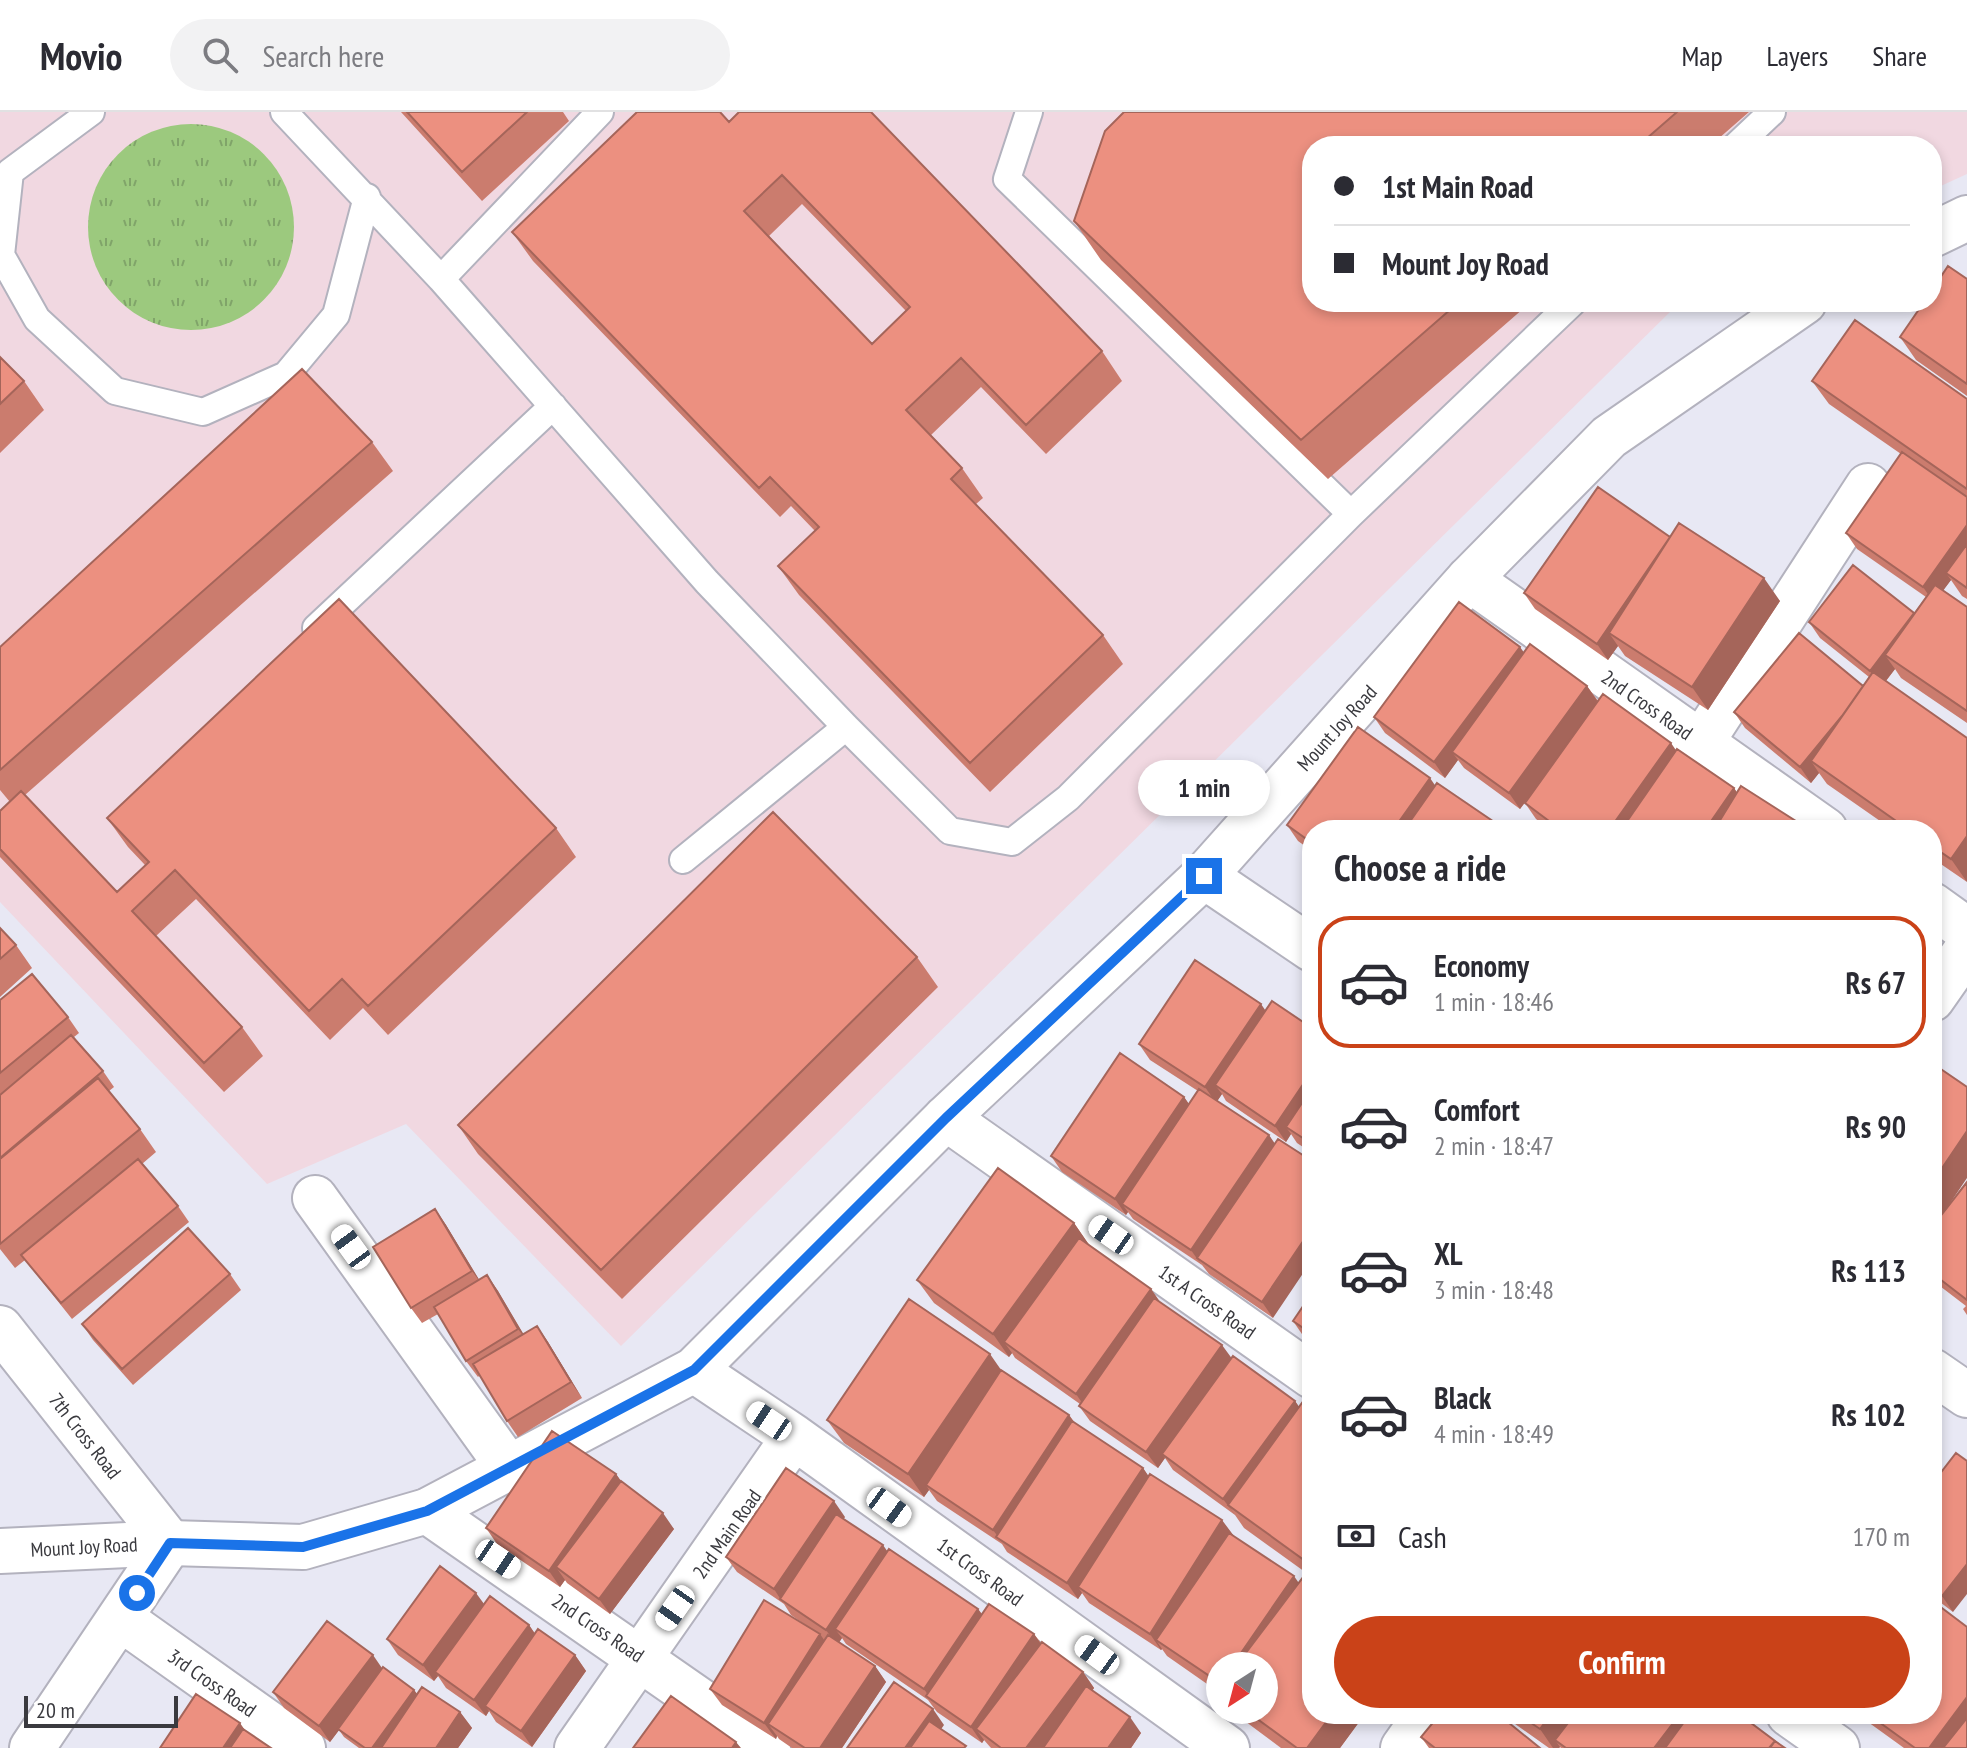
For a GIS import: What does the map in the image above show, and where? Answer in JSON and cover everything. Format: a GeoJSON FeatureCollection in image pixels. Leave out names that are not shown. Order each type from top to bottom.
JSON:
{"type":"FeatureCollection","features":[{"type":"Feature","properties":{"kind":"street"},"geometry":{"type":"LineString","coordinates":[[1942,230],[1967,218]]}},
{"type":"Feature","properties":{"kind":"street","name":"Mount Joy Road"},"geometry":{"type":"LineString","coordinates":[[0,1551],[170,1543],[303,1547],[427,1511],[694,1370],[946,1118],[1204,876],[1469,579],[1609,437],[1790,312]]}},
{"type":"Feature","properties":{"kind":"street"},"geometry":{"type":"LineString","coordinates":[[1701,743],[1868,486]]}},
{"type":"Feature","properties":{"kind":"street","name":"2nd Cross Road"},"geometry":{"type":"LineString","coordinates":[[1469,579],[1811,820]]}},
{"type":"Feature","properties":{"kind":"street"},"geometry":{"type":"LineString","coordinates":[[1204,876],[1302,942]]}},
{"type":"Feature","properties":{"kind":"street"},"geometry":{"type":"LineString","coordinates":[[1942,912],[1967,930]]}},
{"type":"Feature","properties":{"kind":"street"},"geometry":{"type":"LineString","coordinates":[[1942,985],[1967,949]]}},
{"type":"Feature","properties":{"kind":"street","name":"1st A Cross Road"},"geometry":{"type":"LineString","coordinates":[[946,1118],[1302,1369]]}},
{"type":"Feature","properties":{"kind":"street"},"geometry":{"type":"LineString","coordinates":[[315,1198],[509,1468]]}},
{"type":"Feature","properties":{"kind":"street","name":"7th Cross Road"},"geometry":{"type":"LineString","coordinates":[[0,1328],[170,1543]]}},
{"type":"Feature","properties":{"kind":"street","name":"1st Cross Road"},"geometry":{"type":"LineString","coordinates":[[694,1370],[794,1437],[1227,1748]]}},
{"type":"Feature","properties":{"kind":"street"},"geometry":{"type":"LineString","coordinates":[[1942,1378],[1967,1395]]}},
{"type":"Feature","properties":{"kind":"street","name":"2nd Main Road"},"geometry":{"type":"LineString","coordinates":[[577,1748],[794,1437]]}},
{"type":"Feature","properties":{"kind":"street","name":"2nd Cross Road"},"geometry":{"type":"LineString","coordinates":[[427,1511],[768,1748]]}},
{"type":"Feature","properties":{"kind":"street"},"geometry":{"type":"LineString","coordinates":[[32,1748],[170,1543]]}},
{"type":"Feature","properties":{"kind":"street","name":"3rd Cross Road"},"geometry":{"type":"LineString","coordinates":[[120,1618],[303,1748]]}},
{"type":"Feature","properties":{"kind":"street"},"geometry":{"type":"LineString","coordinates":[[1403,1748],[1420,1724]]}},
{"type":"Feature","properties":{"kind":"street"},"geometry":{"type":"LineString","coordinates":[[1803,1724],[1837,1748]]}},
{"type":"Feature","properties":{"kind":"lane"},"geometry":{"type":"LineString","coordinates":[[91,112],[10,172],[1,255],[37,319],[115,391],[203,412],[286,375],[336,315],[367,197]]}},
{"type":"Feature","properties":{"kind":"lane"},"geometry":{"type":"LineString","coordinates":[[284,112],[441,279],[707,582],[846,727],[950,831],[1012,842],[1068,798],[1351,514],[1563,312]]}},
{"type":"Feature","properties":{"kind":"lane"},"geometry":{"type":"LineString","coordinates":[[441,279],[600,112]]}},
{"type":"Feature","properties":{"kind":"lane"},"geometry":{"type":"LineString","coordinates":[[1029,112],[1007,179],[1351,514]]}},
{"type":"Feature","properties":{"kind":"lane"},"geometry":{"type":"LineString","coordinates":[[1747,136],[1772,112]]}},
{"type":"Feature","properties":{"kind":"lane"},"geometry":{"type":"LineString","coordinates":[[298,644],[553,406]]}},
{"type":"Feature","properties":{"kind":"lane"},"geometry":{"type":"LineString","coordinates":[[683,860],[846,727]]}},
{"type":"Feature","properties":{"kind":"shaded area"},"geometry":{"type":"Polygon","coordinates":[[[0,112],[1967,112],[1967,174],[1942,185],[1942,136],[1302,136],[1302,312],[1670,312],[621,1346],[406,1124],[267,1184],[0,902],[0,112]]]}},
{"type":"Feature","properties":{"kind":"green space"},"geometry":{"type":"Polygon","coordinates":[[[191,124],[230,132],[263,155],[286,188],[294,227],[286,266],[263,299],[230,322],[191,330],[152,322],[119,299],[96,266],[88,227],[96,188],[119,155],[152,132],[191,124]]]}},
{"type":"Feature","properties":{"kind":"building"},"geometry":{"type":"Polygon","coordinates":[[[407,112],[527,112],[462,172],[407,112]]]}},
{"type":"Feature","properties":{"kind":"building"},"geometry":{"type":"Polygon","coordinates":[[[637,112],[720,112],[729,122],[739,112],[871,112],[1102,351],[1026,425],[961,358],[906,410],[962,468],[951,479],[1103,635],[970,763],[778,566],[819,527],[770,477],[759,488],[512,232],[637,112]],[[782,175],[744,211],[872,344],[910,307],[782,175]]]}},
{"type":"Feature","properties":{"kind":"building"},"geometry":{"type":"Polygon","coordinates":[[[1124,112],[1677,112],[1649,136],[1302,136],[1302,312],[1448,312],[1301,440],[1074,221],[1105,131],[1124,112]]]}},
{"type":"Feature","properties":{"kind":"building"},"geometry":{"type":"Polygon","coordinates":[[[1948,266],[1967,279],[1967,384],[1900,337],[1917,312],[1942,312],[1942,275],[1948,266]]]}},
{"type":"Feature","properties":{"kind":"building"},"geometry":{"type":"Polygon","coordinates":[[[1855,320],[1967,399],[1967,489],[1812,381],[1855,320]]]}},
{"type":"Feature","properties":{"kind":"building"},"geometry":{"type":"Polygon","coordinates":[[[0,357],[24,381],[0,404],[0,357]]]}},
{"type":"Feature","properties":{"kind":"building"},"geometry":{"type":"Polygon","coordinates":[[[302,369],[372,442],[0,770],[0,647],[302,369]]]}},
{"type":"Feature","properties":{"kind":"building"},"geometry":{"type":"Polygon","coordinates":[[[1902,452],[1967,497],[1967,525],[1923,587],[1846,533],[1902,452]]]}},
{"type":"Feature","properties":{"kind":"building"},"geometry":{"type":"Polygon","coordinates":[[[1598,487],[1670,537],[1597,644],[1524,593],[1598,487]]]}},
{"type":"Feature","properties":{"kind":"building"},"geometry":{"type":"Polygon","coordinates":[[[1679,523],[1764,578],[1692,687],[1609,633],[1679,523]]]}},
{"type":"Feature","properties":{"kind":"building"},"geometry":{"type":"Polygon","coordinates":[[[1967,544],[1967,588],[1946,573],[1967,544]]]}},
{"type":"Feature","properties":{"kind":"building"},"geometry":{"type":"Polygon","coordinates":[[[1853,565],[1914,613],[1870,671],[1809,622],[1853,565]]]}},
{"type":"Feature","properties":{"kind":"building"},"geometry":{"type":"Polygon","coordinates":[[[1935,585],[1967,607],[1967,711],[1885,655],[1935,585]]]}},
{"type":"Feature","properties":{"kind":"building"},"geometry":{"type":"Polygon","coordinates":[[[339,599],[556,828],[368,1006],[342,979],[309,1011],[175,870],[132,911],[242,1027],[204,1063],[0,849],[0,811],[21,791],[117,892],[149,862],[107,818],[339,599]]]}},
{"type":"Feature","properties":{"kind":"building"},"geometry":{"type":"Polygon","coordinates":[[[1459,602],[1520,647],[1434,762],[1374,717],[1459,602]]]}},
{"type":"Feature","properties":{"kind":"building"},"geometry":{"type":"Polygon","coordinates":[[[1799,633],[1863,686],[1800,767],[1734,712],[1799,633]]]}},
{"type":"Feature","properties":{"kind":"building"},"geometry":{"type":"Polygon","coordinates":[[[1530,644],[1587,686],[1509,793],[1452,752],[1530,644]]]}},
{"type":"Feature","properties":{"kind":"building"},"geometry":{"type":"Polygon","coordinates":[[[1873,672],[1967,738],[1967,836],[1951,859],[1942,853],[1942,820],[1895,820],[1811,761],[1873,672]]]}},
{"type":"Feature","properties":{"kind":"building"},"geometry":{"type":"Polygon","coordinates":[[[1603,694],[1671,743],[1616,820],[1548,820],[1525,803],[1603,694]]]}},
{"type":"Feature","properties":{"kind":"building"},"geometry":{"type":"Polygon","coordinates":[[[1358,727],[1430,778],[1400,820],[1302,820],[1302,836],[1287,825],[1358,727]]]}},
{"type":"Feature","properties":{"kind":"building"},"geometry":{"type":"Polygon","coordinates":[[[1677,749],[1734,788],[1712,820],[1628,820],[1677,749]]]}},
{"type":"Feature","properties":{"kind":"building"},"geometry":{"type":"Polygon","coordinates":[[[1437,783],[1491,820],[1411,820],[1437,783]]]}},
{"type":"Feature","properties":{"kind":"building"},"geometry":{"type":"Polygon","coordinates":[[[1741,786],[1794,820],[1720,820],[1741,786]]]}},
{"type":"Feature","properties":{"kind":"building"},"geometry":{"type":"Polygon","coordinates":[[[773,812],[917,957],[601,1270],[458,1125],[773,812]]]}},
{"type":"Feature","properties":{"kind":"building"},"geometry":{"type":"Polygon","coordinates":[[[0,928],[16,945],[0,959],[0,928]]]}},
{"type":"Feature","properties":{"kind":"building"},"geometry":{"type":"Polygon","coordinates":[[[1195,960],[1261,1004],[1205,1087],[1139,1044],[1195,960]]]}},
{"type":"Feature","properties":{"kind":"building"},"geometry":{"type":"Polygon","coordinates":[[[32,974],[68,1017],[0,1073],[0,1000],[32,974]]]}},
{"type":"Feature","properties":{"kind":"building"},"geometry":{"type":"Polygon","coordinates":[[[1272,1001],[1302,1021],[1302,1086],[1275,1126],[1215,1085],[1272,1001]]]}},
{"type":"Feature","properties":{"kind":"building"},"geometry":{"type":"Polygon","coordinates":[[[71,1035],[103,1071],[0,1158],[0,1095],[71,1035]]]}},
{"type":"Feature","properties":{"kind":"building"},"geometry":{"type":"Polygon","coordinates":[[[1120,1053],[1184,1097],[1115,1199],[1051,1156],[1120,1053]]]}},
{"type":"Feature","properties":{"kind":"building"},"geometry":{"type":"Polygon","coordinates":[[[1942,1070],[1967,1087],[1967,1131],[1942,1168],[1942,1070]]]}},
{"type":"Feature","properties":{"kind":"building"},"geometry":{"type":"Polygon","coordinates":[[[98,1078],[140,1129],[0,1244],[0,1159],[98,1078]]]}},
{"type":"Feature","properties":{"kind":"building"},"geometry":{"type":"Polygon","coordinates":[[[1199,1089],[1269,1135],[1191,1250],[1122,1204],[1199,1089]]]}},
{"type":"Feature","properties":{"kind":"building"},"geometry":{"type":"Polygon","coordinates":[[[1302,1103],[1302,1137],[1286,1127],[1302,1103]]]}},
{"type":"Feature","properties":{"kind":"building"},"geometry":{"type":"Polygon","coordinates":[[[1278,1139],[1302,1155],[1302,1243],[1262,1302],[1197,1258],[1278,1139]]]}},
{"type":"Feature","properties":{"kind":"building"},"geometry":{"type":"Polygon","coordinates":[[[138,1159],[178,1206],[61,1303],[21,1255],[138,1159]]]}},
{"type":"Feature","properties":{"kind":"building"},"geometry":{"type":"Polygon","coordinates":[[[998,1168],[1074,1223],[993,1334],[917,1280],[998,1168]]]}},
{"type":"Feature","properties":{"kind":"building"},"geometry":{"type":"Polygon","coordinates":[[[1967,1182],[1967,1300],[1942,1281],[1942,1214],[1967,1182]]]}},
{"type":"Feature","properties":{"kind":"building"},"geometry":{"type":"Polygon","coordinates":[[[435,1209],[472,1271],[411,1308],[373,1247],[435,1209]]]}},
{"type":"Feature","properties":{"kind":"building"},"geometry":{"type":"Polygon","coordinates":[[[188,1228],[230,1274],[122,1369],[82,1324],[188,1228]]]}},
{"type":"Feature","properties":{"kind":"building"},"geometry":{"type":"Polygon","coordinates":[[[1079,1238],[1151,1289],[1076,1394],[1004,1342],[1079,1238]]]}},
{"type":"Feature","properties":{"kind":"building"},"geometry":{"type":"Polygon","coordinates":[[[487,1275],[518,1329],[466,1361],[434,1307],[487,1275]]]}},
{"type":"Feature","properties":{"kind":"building"},"geometry":{"type":"Polygon","coordinates":[[[1154,1298],[1222,1345],[1146,1452],[1079,1406],[1154,1298]]]}},
{"type":"Feature","properties":{"kind":"building"},"geometry":{"type":"Polygon","coordinates":[[[909,1299],[990,1354],[908,1474],[827,1420],[909,1299]]]}},
{"type":"Feature","properties":{"kind":"building"},"geometry":{"type":"Polygon","coordinates":[[[1302,1308],[1302,1327],[1293,1321],[1302,1308]]]}},
{"type":"Feature","properties":{"kind":"building"},"geometry":{"type":"Polygon","coordinates":[[[537,1326],[571,1382],[507,1421],[473,1364],[537,1326]]]}},
{"type":"Feature","properties":{"kind":"building"},"geometry":{"type":"Polygon","coordinates":[[[1233,1356],[1295,1401],[1223,1499],[1162,1454],[1233,1356]]]}},
{"type":"Feature","properties":{"kind":"building"},"geometry":{"type":"Polygon","coordinates":[[[1001,1370],[1069,1415],[993,1530],[926,1485],[1001,1370]]]}},
{"type":"Feature","properties":{"kind":"building"},"geometry":{"type":"Polygon","coordinates":[[[1302,1403],[1302,1559],[1228,1505],[1302,1403]]]}},
{"type":"Feature","properties":{"kind":"building"},"geometry":{"type":"Polygon","coordinates":[[[1072,1421],[1143,1468],[1067,1583],[996,1537],[1072,1421]]]}},
{"type":"Feature","properties":{"kind":"building"},"geometry":{"type":"Polygon","coordinates":[[[552,1431],[616,1474],[549,1571],[486,1528],[552,1431]]]}},
{"type":"Feature","properties":{"kind":"building"},"geometry":{"type":"Polygon","coordinates":[[[1956,1453],[1967,1461],[1967,1564],[1942,1596],[1942,1471],[1956,1453]]]}},
{"type":"Feature","properties":{"kind":"building"},"geometry":{"type":"Polygon","coordinates":[[[786,1468],[834,1501],[774,1589],[726,1557],[786,1468]]]}},
{"type":"Feature","properties":{"kind":"building"},"geometry":{"type":"Polygon","coordinates":[[[1150,1474],[1222,1520],[1150,1634],[1078,1587],[1150,1474]]]}},
{"type":"Feature","properties":{"kind":"building"},"geometry":{"type":"Polygon","coordinates":[[[621,1481],[663,1513],[599,1599],[556,1567],[621,1481]]]}},
{"type":"Feature","properties":{"kind":"building"},"geometry":{"type":"Polygon","coordinates":[[[836,1514],[883,1545],[826,1630],[780,1599],[836,1514]]]}},
{"type":"Feature","properties":{"kind":"building"},"geometry":{"type":"Polygon","coordinates":[[[1229,1533],[1294,1576],[1242,1652],[1206,1652],[1206,1674],[1156,1640],[1229,1533]]]}},
{"type":"Feature","properties":{"kind":"building"},"geometry":{"type":"Polygon","coordinates":[[[889,1549],[978,1609],[924,1689],[835,1629],[889,1549]]]}},
{"type":"Feature","properties":{"kind":"building"},"geometry":{"type":"Polygon","coordinates":[[[440,1566],[476,1593],[423,1665],[387,1639],[440,1566]]]}},
{"type":"Feature","properties":{"kind":"building"},"geometry":{"type":"Polygon","coordinates":[[[1302,1579],[1302,1724],[1325,1724],[1307,1748],[1297,1748],[1264,1724],[1278,1724],[1278,1652],[1247,1652],[1302,1579]]]}},
{"type":"Feature","properties":{"kind":"building"},"geometry":{"type":"Polygon","coordinates":[[[490,1596],[529,1625],[474,1700],[435,1672],[490,1596]]]}},
{"type":"Feature","properties":{"kind":"building"},"geometry":{"type":"Polygon","coordinates":[[[764,1600],[820,1634],[764,1723],[710,1689],[764,1600]]]}},
{"type":"Feature","properties":{"kind":"building"},"geometry":{"type":"Polygon","coordinates":[[[989,1604],[1034,1634],[971,1727],[926,1696],[989,1604]]]}},
{"type":"Feature","properties":{"kind":"building"},"geometry":{"type":"Polygon","coordinates":[[[1942,1608],[1967,1627],[1967,1697],[1929,1748],[1915,1748],[1882,1724],[1942,1724],[1942,1608]]]}},
{"type":"Feature","properties":{"kind":"building"},"geometry":{"type":"Polygon","coordinates":[[[327,1621],[373,1655],[319,1726],[273,1692],[327,1621]]]}},
{"type":"Feature","properties":{"kind":"building"},"geometry":{"type":"Polygon","coordinates":[[[538,1629],[575,1655],[521,1731],[485,1706],[538,1629]]]}},
{"type":"Feature","properties":{"kind":"building"},"geometry":{"type":"Polygon","coordinates":[[[828,1635],[875,1666],[820,1748],[805,1748],[768,1724],[828,1635]]]}},
{"type":"Feature","properties":{"kind":"building"},"geometry":{"type":"Polygon","coordinates":[[[1042,1642],[1083,1672],[1026,1748],[1001,1748],[976,1729],[1042,1642]]]}},
{"type":"Feature","properties":{"kind":"building"},"geometry":{"type":"Polygon","coordinates":[[[383,1667],[414,1690],[372,1748],[365,1748],[338,1729],[383,1667]]]}},
{"type":"Feature","properties":{"kind":"building"},"geometry":{"type":"Polygon","coordinates":[[[894,1682],[933,1709],[905,1748],[847,1748],[894,1682]]]}},
{"type":"Feature","properties":{"kind":"building"},"geometry":{"type":"Polygon","coordinates":[[[1086,1686],[1130,1717],[1108,1748],[1043,1748],[1086,1686]]]}},
{"type":"Feature","properties":{"kind":"building"},"geometry":{"type":"Polygon","coordinates":[[[422,1687],[460,1712],[436,1748],[381,1748],[422,1687]]]}},
{"type":"Feature","properties":{"kind":"building"},"geometry":{"type":"Polygon","coordinates":[[[196,1694],[240,1723],[223,1748],[160,1748],[196,1694]]]}},
{"type":"Feature","properties":{"kind":"building"},"geometry":{"type":"Polygon","coordinates":[[[671,1696],[736,1742],[732,1748],[633,1748],[671,1696]]]}},
{"type":"Feature","properties":{"kind":"building"},"geometry":{"type":"Polygon","coordinates":[[[1967,1718],[1967,1748],[1943,1748],[1967,1718]]]}},
{"type":"Feature","properties":{"kind":"building"},"geometry":{"type":"Polygon","coordinates":[[[929,1721],[966,1746],[910,1748],[929,1721]]]}},
{"type":"Feature","properties":{"kind":"building"},"geometry":{"type":"Polygon","coordinates":[[[1432,1724],[1510,1724],[1540,1748],[1435,1748],[1421,1737],[1432,1724]]]}},
{"type":"Feature","properties":{"kind":"building"},"geometry":{"type":"Polygon","coordinates":[[[1567,1724],[1672,1724],[1654,1748],[1566,1748],[1555,1740],[1567,1724]]]}},
{"type":"Feature","properties":{"kind":"building"},"geometry":{"type":"Polygon","coordinates":[[[1683,1724],[1752,1724],[1775,1741],[1769,1748],[1665,1748],[1683,1724]]]}},
{"type":"Feature","properties":{"kind":"building"},"geometry":{"type":"Polygon","coordinates":[[[243,1729],[271,1748],[230,1748],[243,1729]]]}},
{"type":"Feature","properties":{"kind":"building"},"geometry":{"type":"Polygon","coordinates":[[[1775,1741],[1785,1748],[1770,1748],[1775,1741]]]}},
{"type":"Feature","properties":{"kind":"route"},"geometry":{"type":"LineString","coordinates":[[137,1593],[170,1543],[303,1547],[427,1511],[694,1370],[946,1118],[1204,876]]}}]}
